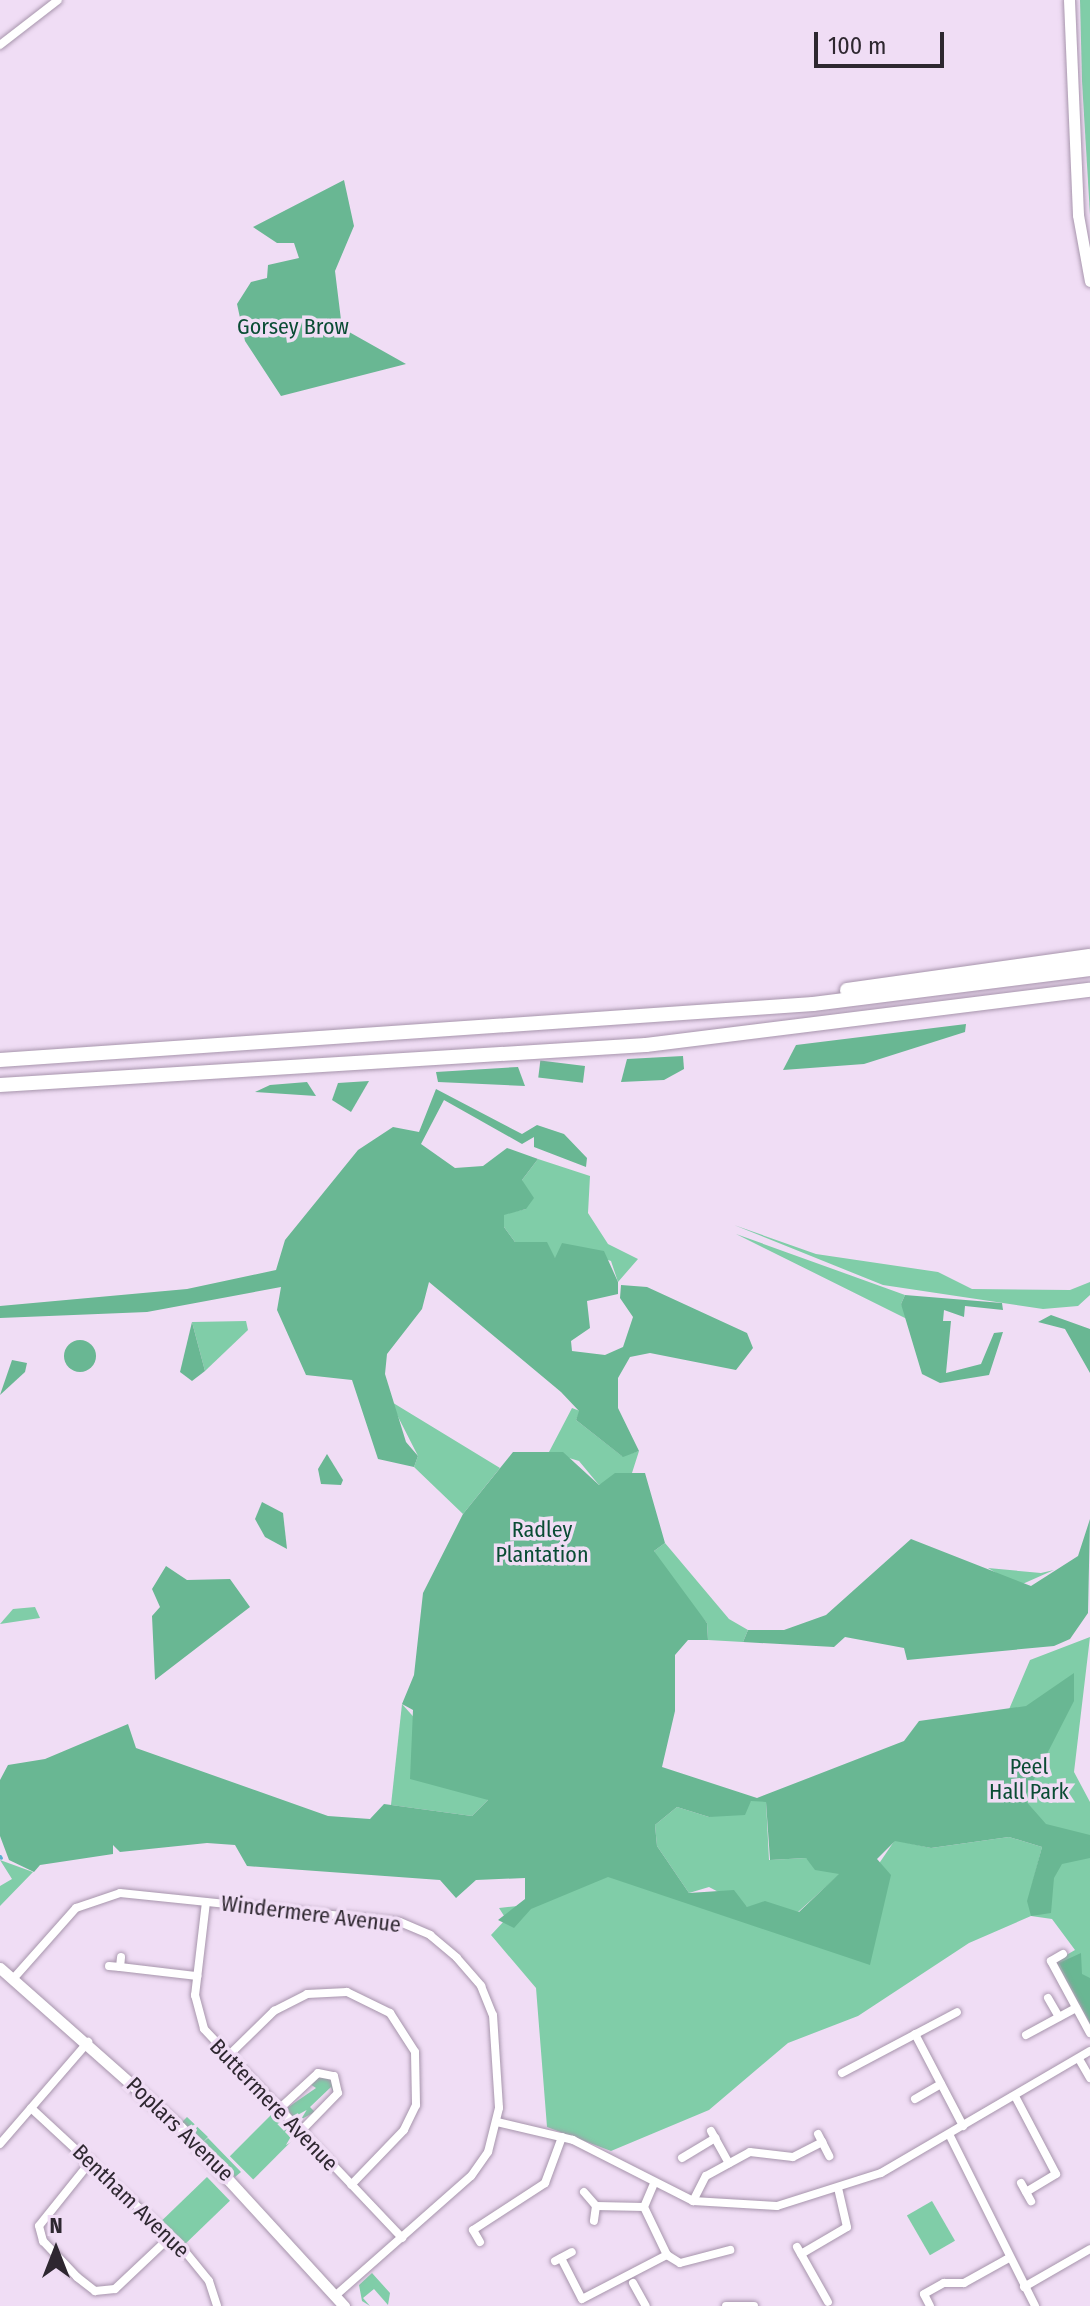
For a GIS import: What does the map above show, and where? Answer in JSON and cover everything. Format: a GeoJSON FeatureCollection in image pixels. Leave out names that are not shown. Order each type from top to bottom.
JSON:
{"type":"FeatureCollection","features":[{"type":"Feature","properties":{"kind":"highway"},"geometry":{"type":"LineString","coordinates":[[649,1017],[1090,956]]}},
{"type":"Feature","properties":{"kind":"highway"},"geometry":{"type":"LineString","coordinates":[[0,1060],[649,1017],[1090,969]]}},
{"type":"Feature","properties":{"kind":"highway"},"geometry":{"type":"LineString","coordinates":[[0,1085],[646,1045],[1090,990]]}},
{"type":"Feature","properties":{"kind":"street"},"geometry":{"type":"LineString","coordinates":[[0,45],[58,0]]}},
{"type":"Feature","properties":{"kind":"street"},"geometry":{"type":"LineString","coordinates":[[1069,0],[1078,215],[1090,281]]}},
{"type":"Feature","properties":{"kind":"street","name":"Windermere Avenue"},"geometry":{"type":"LineString","coordinates":[[13,1979],[76,1908],[120,1893],[400,1922],[436,1939],[489,2004],[497,2122],[471,2176],[335,2296]]}},
{"type":"Feature","properties":{"kind":"street","name":"Buttermere Avenue"},"geometry":{"type":"LineString","coordinates":[[206,1902],[197,1976],[201,2023],[227,2057],[402,2238]]}},
{"type":"Feature","properties":{"kind":"street"},"geometry":{"type":"LineString","coordinates":[[1063,1954],[1051,1961],[1090,2033]]}},
{"type":"Feature","properties":{"kind":"street"},"geometry":{"type":"LineString","coordinates":[[120,1967],[121,1957]]}},
{"type":"Feature","properties":{"kind":"street"},"geometry":{"type":"LineString","coordinates":[[109,1966],[197,1976]]}},
{"type":"Feature","properties":{"kind":"street","name":"Poplars Avenue"},"geometry":{"type":"LineString","coordinates":[[0,1968],[88,2042],[242,2191],[344,2306]]}},
{"type":"Feature","properties":{"kind":"street"},"geometry":{"type":"LineString","coordinates":[[227,2057],[274,2011],[307,1994],[347,1992],[390,2013],[415,2052],[418,2097],[404,2130],[351,2185]]}},
{"type":"Feature","properties":{"kind":"street"},"geometry":{"type":"LineString","coordinates":[[1048,1998],[1059,2017]]}},
{"type":"Feature","properties":{"kind":"street"},"geometry":{"type":"LineString","coordinates":[[1026,2035],[1076,2008]]}},
{"type":"Feature","properties":{"kind":"street"},"geometry":{"type":"LineString","coordinates":[[842,2073],[957,2012]]}},
{"type":"Feature","properties":{"kind":"street"},"geometry":{"type":"LineString","coordinates":[[915,2034],[963,2126]]}},
{"type":"Feature","properties":{"kind":"street"},"geometry":{"type":"LineString","coordinates":[[0,2144],[88,2042]]}},
{"type":"Feature","properties":{"kind":"street"},"geometry":{"type":"LineString","coordinates":[[497,2122],[562,2137],[693,2201],[758,2208],[839,2191],[1016,2098],[1090,2051]]}},
{"type":"Feature","properties":{"kind":"street"},"geometry":{"type":"LineString","coordinates":[[1079,2059],[1090,2078]]}},
{"type":"Feature","properties":{"kind":"street"},"geometry":{"type":"LineString","coordinates":[[278,2110],[318,2073],[334,2076],[338,2093],[300,2132]]}},
{"type":"Feature","properties":{"kind":"street"},"geometry":{"type":"LineString","coordinates":[[915,2099],[941,2084]]}},
{"type":"Feature","properties":{"kind":"street"},"geometry":{"type":"LineString","coordinates":[[1016,2098],[1056,2174],[1026,2192]]}},
{"type":"Feature","properties":{"kind":"street","name":"Bentham Avenue"},"geometry":{"type":"LineString","coordinates":[[31,2108],[91,2161],[204,2273],[217,2306]]}},
{"type":"Feature","properties":{"kind":"street"},"geometry":{"type":"LineString","coordinates":[[682,2158],[713,2134],[729,2163]]}},
{"type":"Feature","properties":{"kind":"street"},"geometry":{"type":"LineString","coordinates":[[949,2134],[1035,2306]]}},
{"type":"Feature","properties":{"kind":"street"},"geometry":{"type":"LineString","coordinates":[[480,2242],[473,2230],[545,2183],[562,2137]]}},
{"type":"Feature","properties":{"kind":"street"},"geometry":{"type":"LineString","coordinates":[[693,2201],[703,2179],[753,2151],[793,2157],[820,2138],[829,2156]]}},
{"type":"Feature","properties":{"kind":"street"},"geometry":{"type":"LineString","coordinates":[[91,2161],[40,2221],[43,2241],[77,2277],[95,2291],[115,2289],[170,2237]]}},
{"type":"Feature","properties":{"kind":"street"},"geometry":{"type":"LineString","coordinates":[[1021,2183],[1031,2201]]}},
{"type":"Feature","properties":{"kind":"street"},"geometry":{"type":"LineString","coordinates":[[654,2184],[644,2207],[667,2255],[680,2263],[730,2250]]}},
{"type":"Feature","properties":{"kind":"street"},"geometry":{"type":"LineString","coordinates":[[828,2302],[799,2250],[847,2227],[839,2191]]}},
{"type":"Feature","properties":{"kind":"street"},"geometry":{"type":"LineString","coordinates":[[584,2192],[596,2206],[594,2221]]}},
{"type":"Feature","properties":{"kind":"street"},"geometry":{"type":"LineString","coordinates":[[596,2206],[644,2207]]}},
{"type":"Feature","properties":{"kind":"street"},"geometry":{"type":"LineString","coordinates":[[1024,2287],[1090,2249]]}},
{"type":"Feature","properties":{"kind":"street"},"geometry":{"type":"LineString","coordinates":[[572,2252],[558,2259],[582,2299],[667,2255]]}},
{"type":"Feature","properties":{"kind":"street"},"geometry":{"type":"LineString","coordinates":[[930,2306],[924,2294],[944,2283],[964,2283],[1009,2258]]}},
{"type":"Feature","properties":{"kind":"street"},"geometry":{"type":"LineString","coordinates":[[633,2283],[646,2306]]}},
{"type":"Feature","properties":{"kind":"street"},"geometry":{"type":"LineString","coordinates":[[726,2306],[754,2306]]}},
{"type":"Feature","properties":{"kind":"green space"},"geometry":{"type":"Polygon","coordinates":[[[1080,0],[1090,0],[1090,215],[1082,81],[1080,0]]]}},
{"type":"Feature","properties":{"kind":"green space","name":"Gorsey Brow"},"geometry":{"type":"Polygon","coordinates":[[[344,180],[354,226],[335,271],[342,328],[406,364],[281,396],[245,341],[237,304],[251,282],[267,278],[268,265],[299,258],[294,243],[277,243],[253,227],[344,180]]]}},
{"type":"Feature","properties":{"kind":"green space"},"geometry":{"type":"Polygon","coordinates":[[[966,1024],[965,1032],[864,1064],[783,1070],[796,1045],[966,1024]]]}},
{"type":"Feature","properties":{"kind":"green space"},"geometry":{"type":"Polygon","coordinates":[[[683,1056],[684,1069],[664,1080],[621,1082],[627,1059],[683,1056]]]}},
{"type":"Feature","properties":{"kind":"green space"},"geometry":{"type":"Polygon","coordinates":[[[540,1061],[585,1066],[583,1083],[538,1077],[540,1061]]]}},
{"type":"Feature","properties":{"kind":"green space"},"geometry":{"type":"Polygon","coordinates":[[[518,1067],[525,1086],[438,1082],[436,1072],[518,1067]]]}},
{"type":"Feature","properties":{"kind":"green space"},"geometry":{"type":"Polygon","coordinates":[[[369,1081],[351,1112],[332,1100],[338,1083],[369,1081]]]}},
{"type":"Feature","properties":{"kind":"green space"},"geometry":{"type":"Polygon","coordinates":[[[307,1082],[316,1096],[255,1092],[270,1085],[307,1082]]]}},
{"type":"Feature","properties":{"kind":"green space"},"geometry":{"type":"Polygon","coordinates":[[[436,1089],[522,1134],[537,1125],[564,1134],[587,1158],[586,1167],[534,1147],[534,1137],[522,1144],[444,1100],[421,1144],[455,1168],[483,1166],[507,1148],[538,1159],[522,1180],[534,1198],[526,1209],[504,1215],[504,1227],[515,1242],[547,1242],[555,1258],[562,1243],[604,1251],[618,1282],[618,1294],[587,1301],[590,1328],[571,1341],[572,1351],[605,1355],[623,1347],[633,1317],[620,1298],[621,1285],[647,1287],[747,1333],[753,1348],[736,1370],[650,1353],[630,1357],[618,1378],[618,1408],[639,1451],[623,1457],[576,1420],[579,1411],[561,1392],[429,1282],[422,1309],[387,1354],[385,1374],[406,1442],[418,1456],[414,1467],[378,1459],[352,1380],[306,1375],[277,1310],[281,1287],[147,1312],[0,1318],[0,1306],[187,1289],[276,1270],[285,1240],[358,1150],[393,1127],[419,1132],[436,1089]]]}},
{"type":"Feature","properties":{"kind":"green space"},"geometry":{"type":"Polygon","coordinates":[[[538,1159],[590,1176],[588,1213],[608,1244],[638,1259],[618,1282],[611,1261],[562,1244],[562,1258],[555,1258],[515,1242],[504,1227],[504,1214],[526,1209],[522,1180],[538,1159]]]}},
{"type":"Feature","properties":{"kind":"green space"},"geometry":{"type":"Polygon","coordinates":[[[734,1225],[816,1254],[938,1272],[972,1289],[1070,1290],[1090,1282],[1090,1295],[1078,1306],[1043,1309],[883,1285],[734,1225]]]}},
{"type":"Feature","properties":{"kind":"green space"},"geometry":{"type":"Polygon","coordinates":[[[736,1234],[905,1295],[901,1304],[911,1321],[736,1234]]]}},
{"type":"Feature","properties":{"kind":"green space"},"geometry":{"type":"Polygon","coordinates":[[[905,1295],[1002,1303],[1003,1310],[965,1306],[964,1317],[944,1310],[943,1321],[951,1321],[946,1373],[981,1364],[994,1333],[1003,1332],[989,1375],[940,1383],[922,1374],[901,1304],[905,1295]]]}},
{"type":"Feature","properties":{"kind":"green space"},"geometry":{"type":"Polygon","coordinates":[[[1051,1315],[1090,1329],[1090,1373],[1065,1329],[1038,1322],[1051,1315]]]}},
{"type":"Feature","properties":{"kind":"green space"},"geometry":{"type":"Polygon","coordinates":[[[246,1321],[248,1330],[205,1371],[192,1322],[246,1321]]]}},
{"type":"Feature","properties":{"kind":"green space"},"geometry":{"type":"Polygon","coordinates":[[[192,1322],[205,1371],[192,1381],[180,1372],[192,1322]]]}},
{"type":"Feature","properties":{"kind":"green space"},"geometry":{"type":"Polygon","coordinates":[[[80,1340],[91,1345],[96,1356],[91,1367],[80,1372],[69,1367],[64,1356],[69,1345],[80,1340]]]}},
{"type":"Feature","properties":{"kind":"green space"},"geometry":{"type":"Polygon","coordinates":[[[12,1360],[27,1363],[25,1372],[0,1395],[12,1360]]]}},
{"type":"Feature","properties":{"kind":"green space"},"geometry":{"type":"Polygon","coordinates":[[[390,1401],[500,1468],[463,1514],[414,1467],[418,1456],[390,1401]]]}},
{"type":"Feature","properties":{"kind":"green space"},"geometry":{"type":"Polygon","coordinates":[[[572,1408],[580,1411],[576,1420],[622,1456],[639,1451],[632,1473],[599,1485],[579,1461],[549,1452],[572,1408]]]}},
{"type":"Feature","properties":{"kind":"green space"},"geometry":{"type":"Polygon","coordinates":[[[513,1452],[563,1452],[599,1485],[615,1473],[645,1473],[665,1543],[654,1551],[707,1623],[708,1640],[688,1640],[675,1655],[675,1711],[662,1767],[757,1798],[904,1741],[919,1721],[1026,1706],[1074,1673],[1074,1701],[1024,1799],[1046,1824],[1090,1835],[1090,1858],[1062,1864],[1054,1878],[1051,1913],[1031,1916],[1027,1901],[1042,1847],[1009,1837],[931,1848],[895,1841],[877,1859],[891,1875],[870,1965],[608,1877],[531,1909],[514,1928],[498,1920],[525,1899],[525,1878],[476,1880],[456,1898],[440,1880],[247,1866],[235,1845],[207,1843],[120,1852],[113,1845],[113,1854],[40,1865],[34,1872],[9,1860],[0,1836],[0,1780],[8,1765],[45,1759],[128,1724],[136,1748],[328,1816],[370,1819],[384,1804],[472,1816],[488,1800],[410,1779],[413,1710],[402,1704],[414,1675],[423,1593],[463,1514],[513,1452]],[[751,1801],[745,1815],[709,1817],[677,1807],[655,1825],[657,1846],[689,1893],[734,1890],[747,1907],[765,1901],[799,1912],[839,1874],[815,1870],[806,1858],[770,1860],[766,1802],[751,1801]]]}},
{"type":"Feature","properties":{"kind":"green space"},"geometry":{"type":"Polygon","coordinates":[[[327,1454],[343,1480],[341,1485],[321,1484],[318,1469],[327,1454]]]}},
{"type":"Feature","properties":{"kind":"green space"},"geometry":{"type":"Polygon","coordinates":[[[262,1502],[283,1513],[287,1549],[265,1537],[255,1519],[262,1502]]]}},
{"type":"Feature","properties":{"kind":"green space"},"geometry":{"type":"Polygon","coordinates":[[[1090,1519],[1088,1613],[1070,1639],[1054,1646],[907,1660],[904,1648],[845,1637],[834,1647],[743,1642],[748,1630],[784,1630],[826,1615],[911,1539],[1031,1586],[1078,1556],[1090,1519]]]}},
{"type":"Feature","properties":{"kind":"green space"},"geometry":{"type":"Polygon","coordinates":[[[665,1543],[729,1619],[748,1630],[743,1642],[708,1640],[707,1623],[662,1570],[654,1551],[665,1543]]]}},
{"type":"Feature","properties":{"kind":"green space"},"geometry":{"type":"Polygon","coordinates":[[[166,1566],[187,1580],[230,1579],[250,1607],[155,1680],[152,1616],[160,1607],[152,1589],[166,1566]]]}},
{"type":"Feature","properties":{"kind":"green space"},"geometry":{"type":"Polygon","coordinates":[[[988,1568],[1041,1573],[1054,1570],[1018,1586],[988,1568]]]}},
{"type":"Feature","properties":{"kind":"green space"},"geometry":{"type":"Polygon","coordinates":[[[35,1607],[40,1618],[0,1624],[13,1609],[35,1607]]]}},
{"type":"Feature","properties":{"kind":"green space","name":"Peel Hall Park"},"geometry":{"type":"Polygon","coordinates":[[[1090,1637],[1074,1772],[1090,1802],[1090,2024],[1056,1961],[1075,1950],[1052,1919],[1031,1916],[969,1943],[858,2016],[788,2043],[709,2110],[611,2151],[547,2127],[536,1988],[491,1935],[506,1919],[499,1908],[528,1905],[607,1868],[829,1937],[895,1840],[931,1848],[1009,1837],[1042,1847],[1028,1901],[1050,1842],[970,1801],[1030,1660],[1090,1637]]]}},
{"type":"Feature","properties":{"kind":"green space"},"geometry":{"type":"Polygon","coordinates":[[[402,1704],[488,1800],[472,1816],[391,1805],[402,1704]]]}},
{"type":"Feature","properties":{"kind":"green space"},"geometry":{"type":"Polygon","coordinates":[[[751,1801],[766,1801],[769,1860],[806,1858],[840,1874],[798,1912],[747,1907],[709,1887],[689,1893],[657,1846],[655,1825],[677,1807],[709,1817],[751,1801]]]}},
{"type":"Feature","properties":{"kind":"green space"},"geometry":{"type":"Polygon","coordinates":[[[0,1860],[33,1872],[0,1906],[0,1886],[12,1879],[0,1860]]]}},
{"type":"Feature","properties":{"kind":"green space"},"geometry":{"type":"Polygon","coordinates":[[[1081,1953],[1082,1974],[1090,1978],[1090,2022],[1059,1963],[1081,1953]]]}},
{"type":"Feature","properties":{"kind":"green space"},"geometry":{"type":"Polygon","coordinates":[[[320,2076],[331,2077],[334,2094],[331,2087],[310,2107],[315,2112],[296,2122],[287,2108],[316,2088],[310,2084],[320,2076]]]}},
{"type":"Feature","properties":{"kind":"green space"},"geometry":{"type":"Polygon","coordinates":[[[273,2113],[296,2136],[253,2179],[230,2156],[273,2113]]]}},
{"type":"Feature","properties":{"kind":"green space"},"geometry":{"type":"Polygon","coordinates":[[[187,2117],[208,2137],[202,2143],[208,2138],[241,2172],[235,2177],[181,2123],[187,2117]]]}},
{"type":"Feature","properties":{"kind":"green space"},"geometry":{"type":"Polygon","coordinates":[[[207,2177],[230,2201],[185,2245],[162,2221],[207,2177]]]}},
{"type":"Feature","properties":{"kind":"green space"},"geometry":{"type":"Polygon","coordinates":[[[932,2201],[955,2241],[930,2255],[907,2216],[932,2201]]]}},
{"type":"Feature","properties":{"kind":"green space"},"geometry":{"type":"Polygon","coordinates":[[[372,2273],[390,2293],[388,2305],[374,2289],[363,2298],[370,2306],[362,2301],[359,2285],[372,2273]]]}},
{"type":"Feature","properties":{"kind":"park label","name":"Radley Plantation"},"geometry":{"type":"Point","coordinates":[542,1542]}}]}
